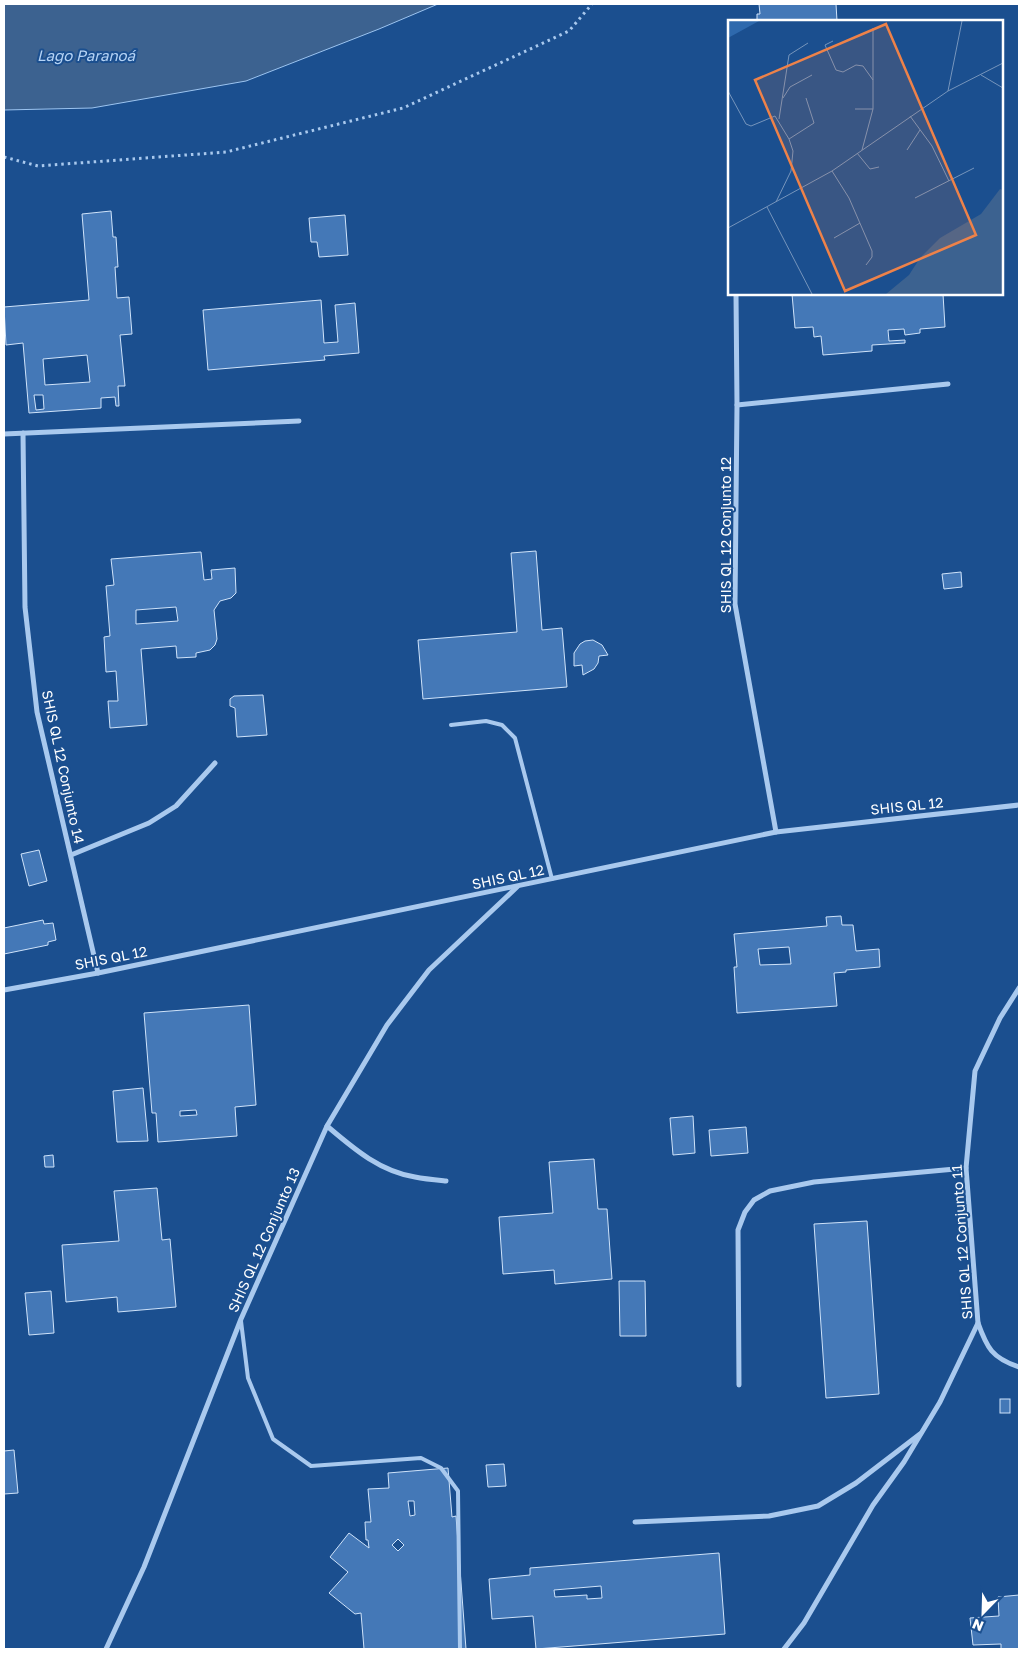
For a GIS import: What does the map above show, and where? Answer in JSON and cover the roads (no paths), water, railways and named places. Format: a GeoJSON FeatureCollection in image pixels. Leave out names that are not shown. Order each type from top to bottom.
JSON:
{"type":"FeatureCollection","features":[{"type":"Feature","properties":{"kind":"street","name":"SHIS QL 12 Conjunto 12"},"geometry":{"type":"LineString","coordinates":[[736,295],[735,604],[776,832]]}},
{"type":"Feature","properties":{"kind":"street"},"geometry":{"type":"LineString","coordinates":[[737,405],[948,384]]}},
{"type":"Feature","properties":{"kind":"street"},"geometry":{"type":"LineString","coordinates":[[4,434],[299,421]]}},
{"type":"Feature","properties":{"kind":"street","name":"SHIS QL 12 Conjunto 14"},"geometry":{"type":"LineString","coordinates":[[23,433],[25,607],[36,712],[98,973]]}},
{"type":"Feature","properties":{"kind":"street"},"geometry":{"type":"LineString","coordinates":[[71,855],[149,823],[169,811],[176,806],[215,763]]}},
{"type":"Feature","properties":{"kind":"street","name":"SHIS QL 12"},"geometry":{"type":"LineString","coordinates":[[4,990],[98,973],[776,832],[1019,805]]}},
{"type":"Feature","properties":{"kind":"street","name":"SHIS QL 12 Conjunto 13"},"geometry":{"type":"LineString","coordinates":[[106,1649],[148,1558],[241,1319],[327,1126],[387,1025],[429,970],[517,886]]}},
{"type":"Feature","properties":{"kind":"street","name":"SHIS QL 12 Conjunto 11"},"geometry":{"type":"LineString","coordinates":[[1019,988],[1000,1018],[975,1071],[966,1168],[978,1322],[986,1344],[995,1356],[1019,1367]]}},
{"type":"Feature","properties":{"kind":"street"},"geometry":{"type":"LineString","coordinates":[[327,1126],[362,1155],[384,1167],[414,1177],[446,1181]]}},
{"type":"Feature","properties":{"kind":"street"},"geometry":{"type":"LineString","coordinates":[[739,1385],[738,1230],[745,1212],[754,1200],[770,1191],[814,1182],[966,1168]]}},
{"type":"Feature","properties":{"kind":"street"},"geometry":{"type":"LineString","coordinates":[[784,1649],[804,1623],[873,1505],[904,1462],[940,1402],[978,1322]]}},
{"type":"Feature","properties":{"kind":"street"},"geometry":{"type":"LineString","coordinates":[[635,1522],[769,1516],[818,1506],[856,1483],[922,1432]]}},
{"type":"Feature","properties":{"kind":"lane"},"geometry":{"type":"LineString","coordinates":[[451,725],[486,720],[502,725],[515,738],[552,879]]}},
{"type":"Feature","properties":{"kind":"lane"},"geometry":{"type":"LineString","coordinates":[[241,1319],[248,1378],[273,1439],[311,1466],[421,1458],[441,1468],[458,1491],[460,1649]]}},
{"type":"Feature","properties":{"kind":"water","name":"Lago Paranoá"},"geometry":{"type":"Polygon","coordinates":[[[4,4],[438,4],[246,81],[92,108],[4,110],[4,4]]]}}]}
